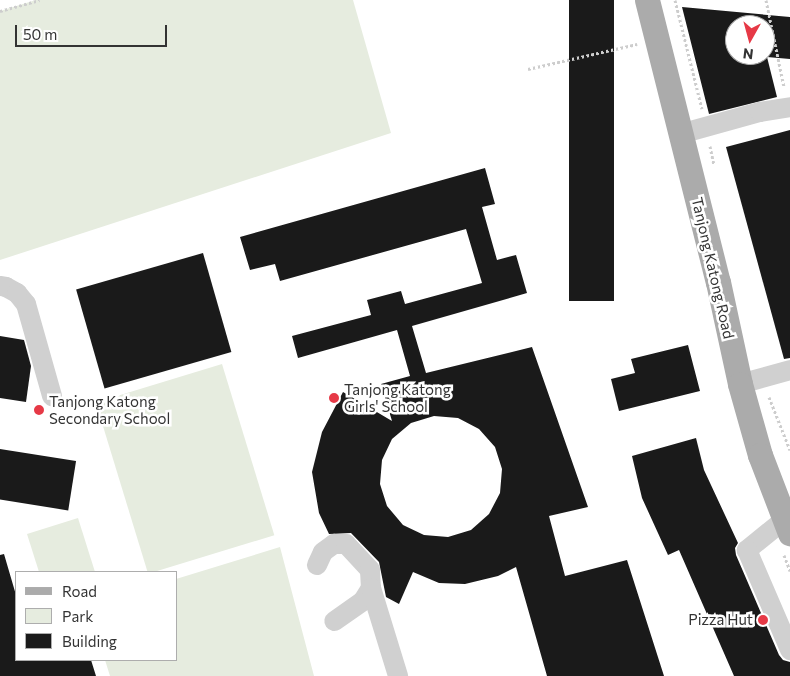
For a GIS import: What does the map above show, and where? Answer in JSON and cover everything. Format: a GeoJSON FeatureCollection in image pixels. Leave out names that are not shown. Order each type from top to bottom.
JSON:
{"type":"FeatureCollection","features":[{"type":"Feature","properties":{"kind":"main road","name":"Tanjong Katong Road"},"geometry":{"type":"LineString","coordinates":[[647,0],[740,384],[760,455],[787,526]]}},
{"type":"Feature","properties":{"kind":"street"},"geometry":{"type":"LineString","coordinates":[[680,134],[788,107]]}},
{"type":"Feature","properties":{"kind":"street"},"geometry":{"type":"LineString","coordinates":[[0,286],[17,293],[26,304],[52,396]]}},
{"type":"Feature","properties":{"kind":"street"},"geometry":{"type":"LineString","coordinates":[[740,384],[790,370]]}},
{"type":"Feature","properties":{"kind":"street"},"geometry":{"type":"LineString","coordinates":[[787,526],[747,550],[790,650]]}},
{"type":"Feature","properties":{"kind":"street"},"geometry":{"type":"LineString","coordinates":[[317,565],[323,552],[334,544],[346,544],[370,570],[371,588],[398,676]]}},
{"type":"Feature","properties":{"kind":"street"},"geometry":{"type":"LineString","coordinates":[[334,621],[363,601],[371,588]]}},
{"type":"Feature","properties":{"kind":"path"},"geometry":{"type":"LineString","coordinates":[[0,11],[40,0]]}},
{"type":"Feature","properties":{"kind":"path"},"geometry":{"type":"LineString","coordinates":[[674,0],[706,127]]}},
{"type":"Feature","properties":{"kind":"path"},"geometry":{"type":"LineString","coordinates":[[766,0],[788,107]]}},
{"type":"Feature","properties":{"kind":"path"},"geometry":{"type":"LineString","coordinates":[[528,69],[656,40]]}},
{"type":"Feature","properties":{"kind":"green space"},"geometry":{"type":"Polygon","coordinates":[[[36,0],[353,0],[391,133],[0,260],[0,11],[36,0]]]}},
{"type":"Feature","properties":{"kind":"green space"},"geometry":{"type":"Polygon","coordinates":[[[222,364],[274,535],[157,571],[147,571],[96,403],[222,364]]]}},
{"type":"Feature","properties":{"kind":"green space"},"geometry":{"type":"Polygon","coordinates":[[[78,518],[95,571],[39,571],[27,534],[78,518]]]}},
{"type":"Feature","properties":{"kind":"green space"},"geometry":{"type":"Polygon","coordinates":[[[280,547],[314,676],[110,676],[105,661],[178,661],[178,578],[280,547]]]}},
{"type":"Feature","properties":{"kind":"building"},"geometry":{"type":"Polygon","coordinates":[[[569,0],[614,0],[614,301],[569,301],[569,0]]]}},
{"type":"Feature","properties":{"kind":"building"},"geometry":{"type":"Polygon","coordinates":[[[682,7],[768,15],[725,15],[725,65],[769,65],[777,97],[709,114],[682,7]]]}},
{"type":"Feature","properties":{"kind":"building"},"geometry":{"type":"Polygon","coordinates":[[[775,16],[790,17],[790,59],[775,58],[775,16]]]}},
{"type":"Feature","properties":{"kind":"building"},"geometry":{"type":"Polygon","coordinates":[[[790,130],[790,358],[784,359],[726,147],[790,130]]]}},
{"type":"Feature","properties":{"kind":"building"},"geometry":{"type":"Polygon","coordinates":[[[485,168],[495,204],[482,207],[497,260],[516,255],[527,293],[412,326],[426,373],[532,347],[588,507],[549,516],[565,576],[627,560],[664,676],[547,676],[516,567],[498,576],[465,584],[439,583],[413,572],[399,604],[386,597],[379,562],[351,533],[329,534],[319,513],[312,472],[322,432],[343,392],[392,421],[381,384],[410,376],[397,330],[298,358],[292,336],[371,315],[367,300],[401,291],[405,304],[482,283],[466,229],[280,281],[275,264],[250,270],[240,237],[485,168]],[[434,416],[411,423],[392,439],[382,460],[380,484],[387,506],[403,525],[424,535],[448,537],[471,530],[489,514],[500,493],[502,469],[495,447],[479,429],[458,418],[434,416]]]}},
{"type":"Feature","properties":{"kind":"building"},"geometry":{"type":"Polygon","coordinates":[[[203,253],[231,352],[105,388],[76,289],[203,253]]]}},
{"type":"Feature","properties":{"kind":"building"},"geometry":{"type":"Polygon","coordinates":[[[0,336],[24,340],[31,366],[26,402],[0,398],[0,336]]]}},
{"type":"Feature","properties":{"kind":"building"},"geometry":{"type":"Polygon","coordinates":[[[688,345],[700,391],[619,411],[611,379],[635,373],[631,359],[688,345]]]}},
{"type":"Feature","properties":{"kind":"building"},"geometry":{"type":"Polygon","coordinates":[[[696,438],[704,470],[738,543],[735,548],[736,555],[779,655],[783,660],[790,662],[790,676],[734,676],[679,550],[668,555],[642,498],[632,456],[696,438]]]}},
{"type":"Feature","properties":{"kind":"building"},"geometry":{"type":"Polygon","coordinates":[[[0,449],[76,461],[68,510],[0,500],[0,449]]]}},
{"type":"Feature","properties":{"kind":"building"},"geometry":{"type":"Polygon","coordinates":[[[4,554],[15,592],[15,661],[91,661],[96,676],[0,676],[0,555],[4,554]]]}},
{"type":"Feature","properties":{"kind":"place","name":"Tanjong Katong Girls' School"},"geometry":{"type":"Point","coordinates":[334,398]}},
{"type":"Feature","properties":{"kind":"place","name":"Tanjong Katong Secondary School"},"geometry":{"type":"Point","coordinates":[39,410]}},
{"type":"Feature","properties":{"kind":"place","name":"Pizza Hut"},"geometry":{"type":"Point","coordinates":[763,620]}}]}
